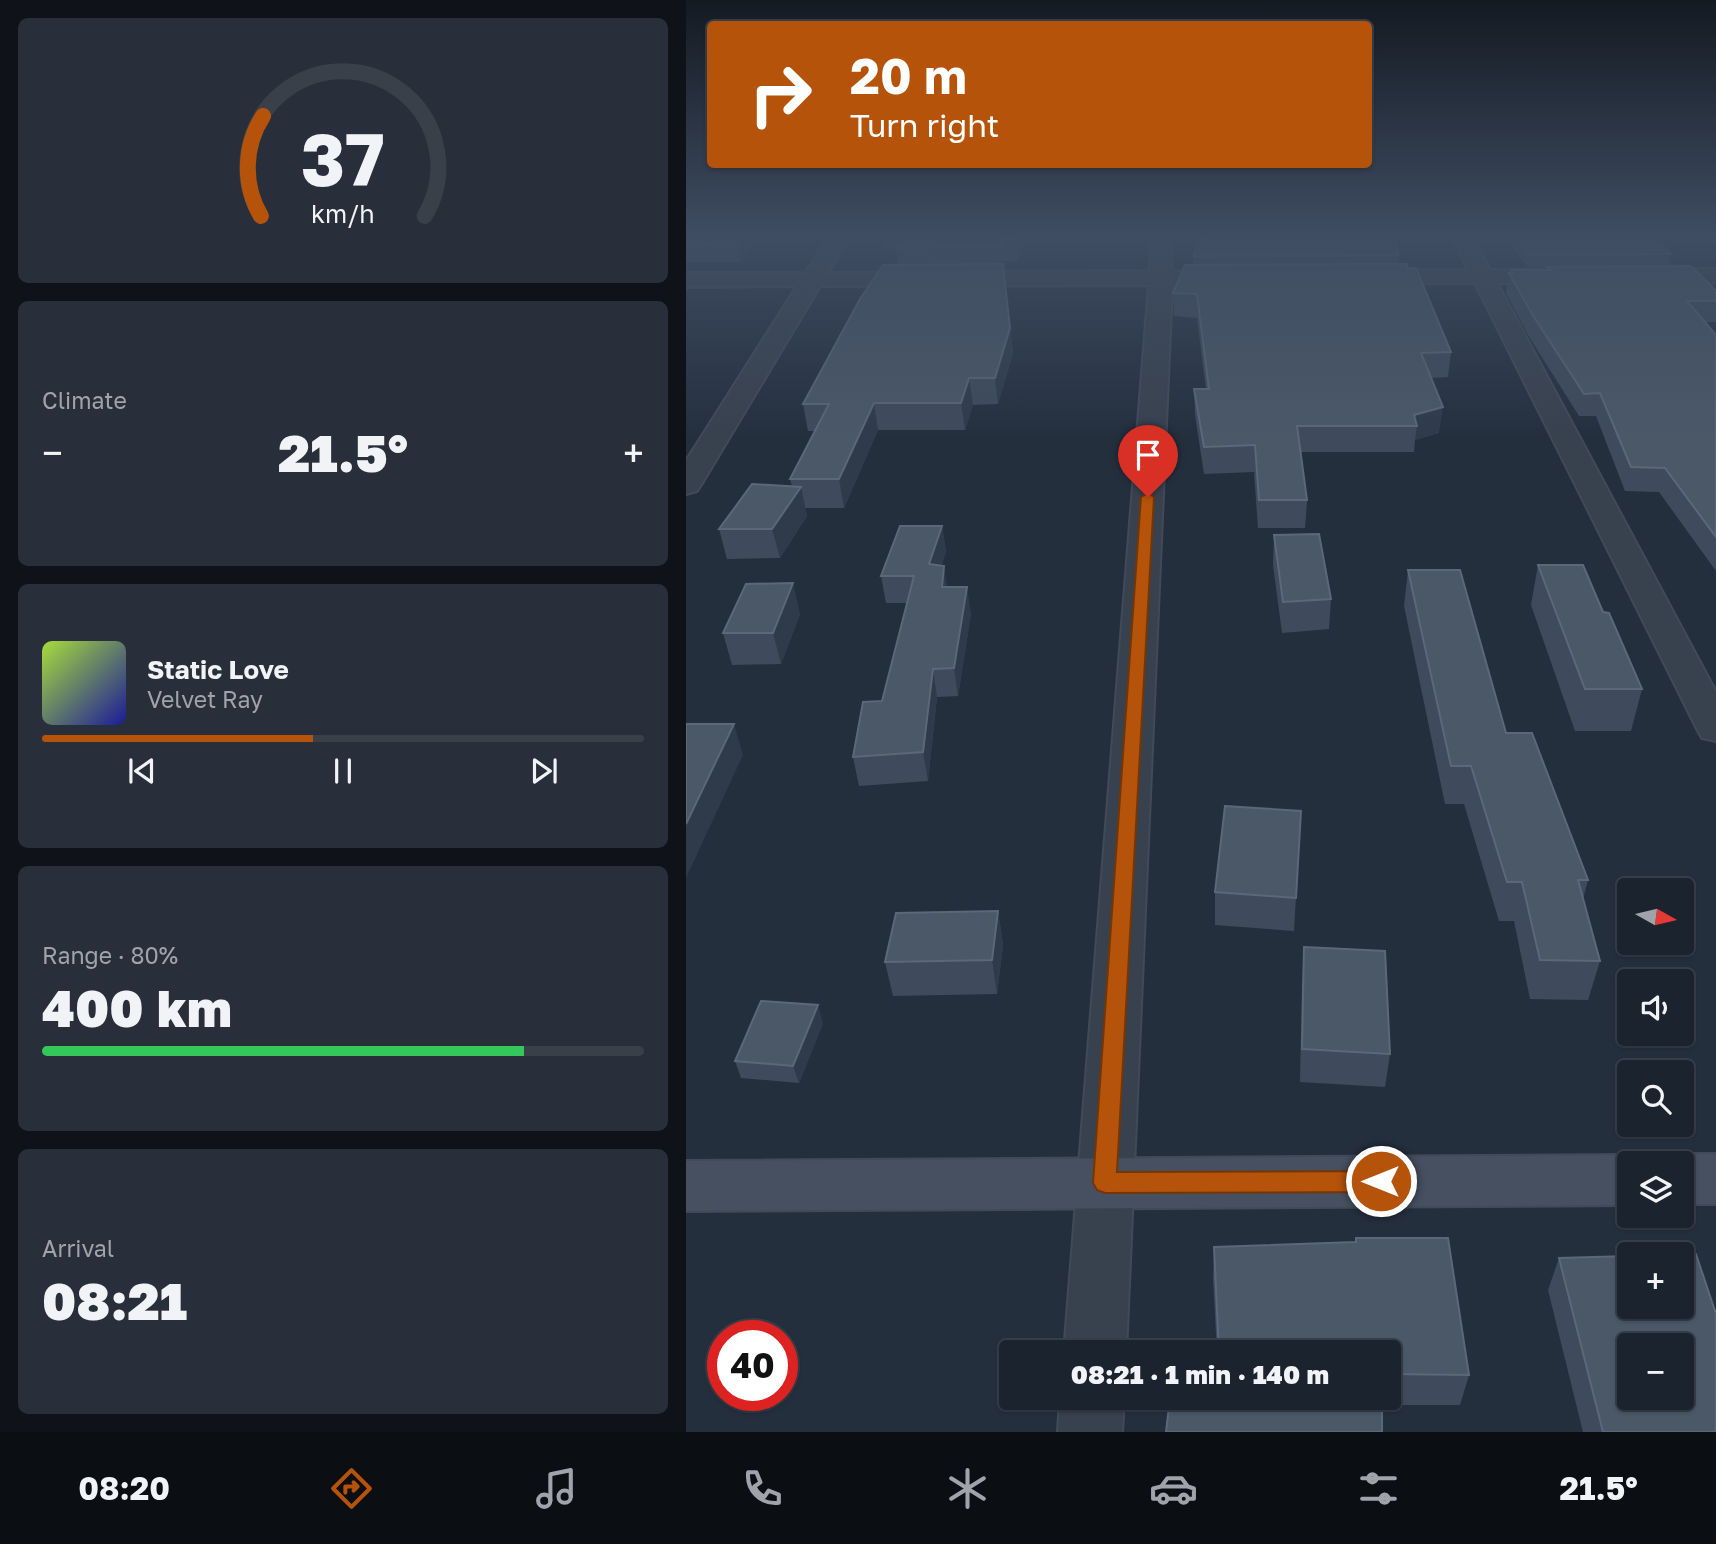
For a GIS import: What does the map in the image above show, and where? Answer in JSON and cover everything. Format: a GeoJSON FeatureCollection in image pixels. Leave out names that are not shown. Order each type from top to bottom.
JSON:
{"type":"FeatureCollection","features":[{"type":"Feature","properties":{"kind":"street"},"geometry":{"type":"LineString","coordinates":[[686,485],[794,305]]}},
{"type":"Feature","properties":{"kind":"street"},"geometry":{"type":"LineString","coordinates":[[1096,1340],[1159,305]]}},
{"type":"Feature","properties":{"kind":"street"},"geometry":{"type":"LineString","coordinates":[[1497,305],[1716,729]]}},
{"type":"Feature","properties":{"kind":"street"},"geometry":{"type":"LineString","coordinates":[[1694,1179],[1716,1179]]}},
{"type":"Feature","properties":{"kind":"street"},"geometry":{"type":"LineString","coordinates":[[686,1186],[1617,1180]]}},
{"type":"Feature","properties":{"kind":"street"},"geometry":{"type":"LineString","coordinates":[[1090,1432],[1091,1410]]}},
{"type":"Feature","properties":{"kind":"building"},"geometry":{"type":"Polygon","coordinates":[[[857,305],[1007,305],[1010,328],[995,378],[969,378],[961,403],[874,403],[839,479],[790,479],[829,404],[803,404],[857,305]]]}},
{"type":"Feature","properties":{"kind":"building"},"geometry":{"type":"Polygon","coordinates":[[[1198,305],[1431,305],[1451,352],[1421,353],[1443,407],[1414,415],[1417,426],[1297,426],[1307,500],[1259,500],[1255,445],[1204,447],[1194,389],[1209,389],[1198,305]]]}},
{"type":"Feature","properties":{"kind":"building"},"geometry":{"type":"Polygon","coordinates":[[[1527,305],[1690,305],[1716,335],[1716,537],[1665,468],[1631,467],[1600,393],[1584,394],[1527,305]]]}},
{"type":"Feature","properties":{"kind":"building"},"geometry":{"type":"Polygon","coordinates":[[[752,484],[801,487],[772,529],[719,529],[752,484]]]}},
{"type":"Feature","properties":{"kind":"building"},"geometry":{"type":"Polygon","coordinates":[[[900,526],[942,526],[929,564],[944,566],[942,587],[967,587],[954,668],[933,669],[923,752],[853,757],[863,702],[882,701],[914,576],[881,576],[900,526]]]}},
{"type":"Feature","properties":{"kind":"building"},"geometry":{"type":"Polygon","coordinates":[[[1319,534],[1331,599],[1283,602],[1274,535],[1319,534]]]}},
{"type":"Feature","properties":{"kind":"building"},"geometry":{"type":"Polygon","coordinates":[[[1538,565],[1583,565],[1603,612],[1609,613],[1642,689],[1585,689],[1538,565]]]}},
{"type":"Feature","properties":{"kind":"building"},"geometry":{"type":"Polygon","coordinates":[[[1408,570],[1460,570],[1506,733],[1532,733],[1588,880],[1578,880],[1600,961],[1540,960],[1522,882],[1507,882],[1471,766],[1451,766],[1408,570]]]}},
{"type":"Feature","properties":{"kind":"building"},"geometry":{"type":"Polygon","coordinates":[[[793,583],[773,633],[723,633],[746,584],[793,583]]]}},
{"type":"Feature","properties":{"kind":"building"},"geometry":{"type":"Polygon","coordinates":[[[686,724],[734,724],[686,824],[686,724]]]}},
{"type":"Feature","properties":{"kind":"building"},"geometry":{"type":"Polygon","coordinates":[[[1225,806],[1301,811],[1296,898],[1215,892],[1225,806]]]}},
{"type":"Feature","properties":{"kind":"building"},"geometry":{"type":"Polygon","coordinates":[[[998,911],[992,960],[885,962],[896,913],[998,911]]]}},
{"type":"Feature","properties":{"kind":"building"},"geometry":{"type":"Polygon","coordinates":[[[1304,947],[1385,951],[1390,1054],[1302,1049],[1304,947]]]}},
{"type":"Feature","properties":{"kind":"building"},"geometry":{"type":"Polygon","coordinates":[[[761,1001],[818,1005],[793,1066],[735,1061],[761,1001]]]}},
{"type":"Feature","properties":{"kind":"building"},"geometry":{"type":"Polygon","coordinates":[[[1356,1238],[1448,1238],[1469,1375],[1401,1374],[1401,1340],[1218,1340],[1214,1247],[1356,1242],[1356,1238]]]}},
{"type":"Feature","properties":{"kind":"building"},"geometry":{"type":"Polygon","coordinates":[[[1696,1254],[1716,1314],[1716,1432],[1603,1432],[1559,1258],[1617,1256],[1617,1319],[1694,1319],[1696,1254]]]}},
{"type":"Feature","properties":{"kind":"building"},"geometry":{"type":"Polygon","coordinates":[[[1169,1410],[1382,1410],[1382,1432],[1166,1432],[1169,1410]]]}},
{"type":"Feature","properties":{"kind":"route"},"geometry":{"type":"LineString","coordinates":[[1148,497],[1105,1183],[1381,1181]]}}]}
